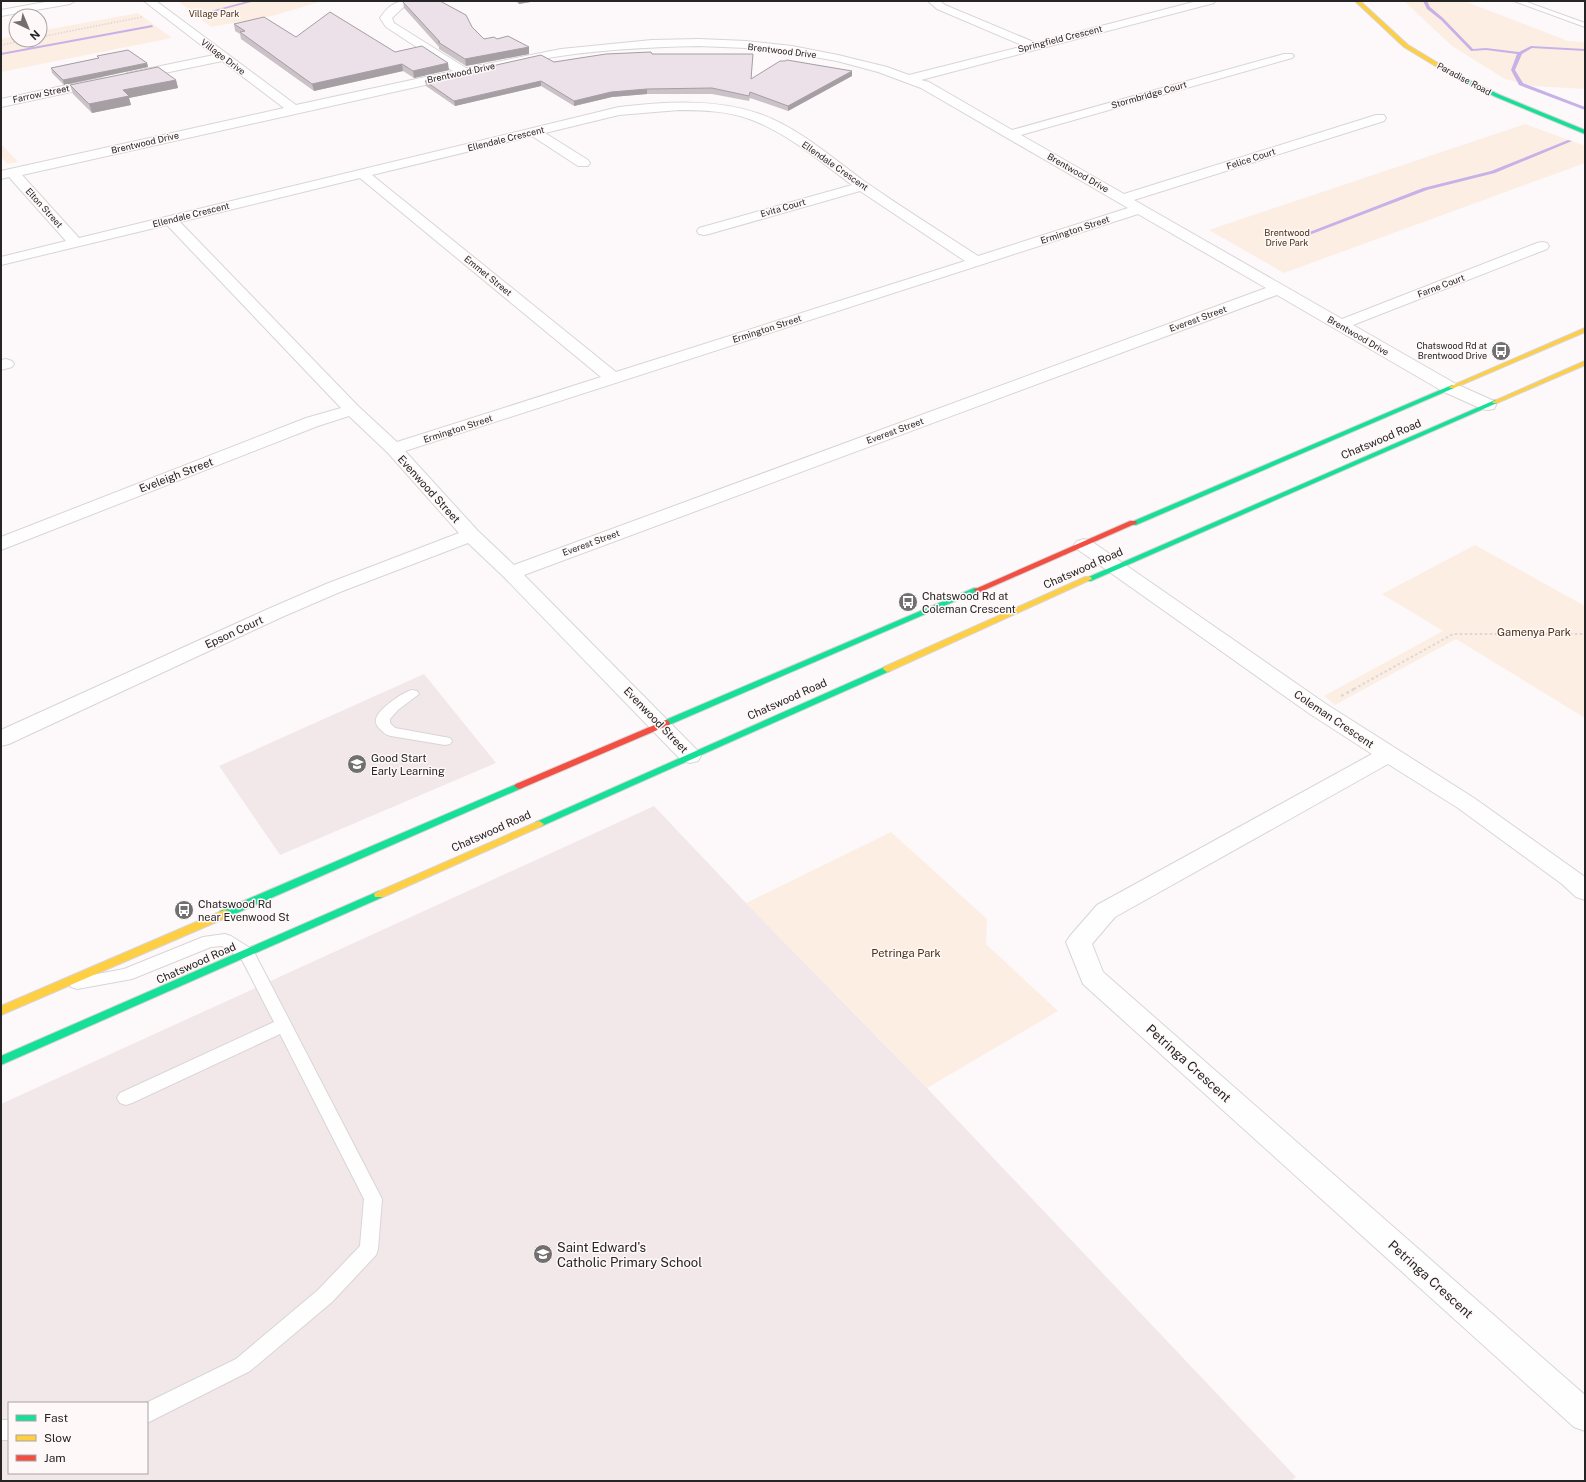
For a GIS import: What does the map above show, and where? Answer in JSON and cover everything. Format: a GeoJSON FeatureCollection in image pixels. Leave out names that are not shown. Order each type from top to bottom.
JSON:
{"type":"FeatureCollection","features":[{"type":"Feature","properties":{"kind":"main road","name":"Paradise Road"},"geometry":{"type":"LineString","coordinates":[[1357,1],[1413,51],[1440,67],[1507,100],[1585,132]]}},
{"type":"Feature","properties":{"kind":"main road"},"geometry":{"type":"LineString","coordinates":[[1512,91],[1585,122]]}},
{"type":"Feature","properties":{"kind":"main road","name":"Chatswood Road"},"geometry":{"type":"LineString","coordinates":[[1,1011],[660,725],[1585,330]]}},
{"type":"Feature","properties":{"kind":"main road","name":"Chatswood Road"},"geometry":{"type":"LineString","coordinates":[[1,1062],[1116,567],[1585,363]]}},
{"type":"Feature","properties":{"kind":"street"},"geometry":{"type":"LineString","coordinates":[[1,13],[70,1]]}},
{"type":"Feature","properties":{"kind":"street"},"geometry":{"type":"LineString","coordinates":[[405,1],[393,10],[386,18],[390,25],[464,72]]}},
{"type":"Feature","properties":{"kind":"street"},"geometry":{"type":"LineString","coordinates":[[934,1],[940,6],[962,16],[1034,46]]}},
{"type":"Feature","properties":{"kind":"street","name":"Springfield Crescent"},"geometry":{"type":"LineString","coordinates":[[909,79],[1210,1]]}},
{"type":"Feature","properties":{"kind":"street","name":"Village Drive"},"geometry":{"type":"LineString","coordinates":[[152,2],[222,57],[294,109]]}},
{"type":"Feature","properties":{"kind":"street","name":"Brentwood Drive"},"geometry":{"type":"LineString","coordinates":[[7,174],[294,109],[560,52],[654,44],[702,44],[751,46],[811,54],[850,61],[909,79],[940,93],[1450,388],[1488,405]]}},
{"type":"Feature","properties":{"kind":"street","name":"Stormbridge Court"},"geometry":{"type":"LineString","coordinates":[[1010,134],[1288,56]]}},
{"type":"Feature","properties":{"kind":"street","name":"Farrow Street"},"geometry":{"type":"LineString","coordinates":[[1,103],[222,57]]}},
{"type":"Feature","properties":{"kind":"street","name":"Ellendale Crescent"},"geometry":{"type":"LineString","coordinates":[[1,261],[619,111],[653,106],[682,106],[712,107],[740,112],[764,120],[784,130],[862,186],[977,262]]}},
{"type":"Feature","properties":{"kind":"street","name":"Felice Court"},"geometry":{"type":"LineString","coordinates":[[1122,199],[1380,118]]}},
{"type":"Feature","properties":{"kind":"street"},"geometry":{"type":"LineString","coordinates":[[535,132],[583,163]]}},
{"type":"Feature","properties":{"kind":"street","name":"Elton Street"},"geometry":{"type":"LineString","coordinates":[[7,174],[76,243]]}},
{"type":"Feature","properties":{"kind":"street","name":"Emmet Street"},"geometry":{"type":"LineString","coordinates":[[363,174],[614,378]]}},
{"type":"Feature","properties":{"kind":"street","name":"Evita Court"},"geometry":{"type":"LineString","coordinates":[[704,231],[862,186]]}},
{"type":"Feature","properties":{"kind":"street","name":"Ermington Street"},"geometry":{"type":"LineString","coordinates":[[394,450],[1140,209]]}},
{"type":"Feature","properties":{"kind":"street","name":"Evenwood Street"},"geometry":{"type":"LineString","coordinates":[[170,220],[352,410],[394,450],[471,535],[511,573],[690,756]]}},
{"type":"Feature","properties":{"kind":"street","name":"Farne Court"},"geometry":{"type":"LineString","coordinates":[[1340,325],[1542,246]]}},
{"type":"Feature","properties":{"kind":"street","name":"Everest Street"},"geometry":{"type":"LineString","coordinates":[[511,573],[1278,289]]}},
{"type":"Feature","properties":{"kind":"street","name":"Eveleigh Street"},"geometry":{"type":"LineString","coordinates":[[1,544],[312,422],[352,410]]}},
{"type":"Feature","properties":{"kind":"street","name":"Epson Court"},"geometry":{"type":"LineString","coordinates":[[1,739],[275,613],[328,590],[471,535]]}},
{"type":"Feature","properties":{"kind":"street","name":"Coleman Crescent"},"geometry":{"type":"LineString","coordinates":[[1084,545],[1318,709],[1466,803],[1580,880]]}},
{"type":"Feature","properties":{"kind":"street","name":"Petringa Crescent"},"geometry":{"type":"LineString","coordinates":[[1387,754],[1106,911],[1079,942],[1092,977],[1585,1416]]}},
{"type":"Feature","properties":{"kind":"lane"},"geometry":{"type":"LineString","coordinates":[[1517,1],[1585,24]]}},
{"type":"Feature","properties":{"kind":"lane"},"geometry":{"type":"LineString","coordinates":[[412,694],[393,707],[383,718],[383,724],[390,732],[445,741]]}},
{"type":"Feature","properties":{"kind":"lane"},"geometry":{"type":"LineString","coordinates":[[63,985],[126,975],[209,941],[225,940],[247,954],[373,1199],[369,1249],[325,1296],[243,1365],[148,1412]]}},
{"type":"Feature","properties":{"kind":"lane"},"geometry":{"type":"LineString","coordinates":[[126,1098],[284,1025]]}},
{"type":"Feature","properties":{"kind":"path"},"geometry":{"type":"LineString","coordinates":[[48,35],[165,13]]}},
{"type":"Feature","properties":{"kind":"path"},"geometry":{"type":"LineString","coordinates":[[1318,709],[1453,634],[1585,634]]}},
{"type":"Feature","properties":{"kind":"shaded area","name":"Good Start Early Learning"},"geometry":{"type":"Polygon","coordinates":[[[424,674],[496,763],[280,855],[219,766],[424,674]]]}},
{"type":"Feature","properties":{"kind":"shaded area","name":"Saint Edward's Catholic Primary School"},"geometry":{"type":"Polygon","coordinates":[[[654,806],[746,903],[927,1088],[1296,1477],[1291,1481],[1,1481],[1,1104],[654,806]]]}},
{"type":"Feature","properties":{"kind":"green space","name":"Village Park"},"geometry":{"type":"Polygon","coordinates":[[[178,1],[323,1],[272,16],[211,27],[178,1]]]}},
{"type":"Feature","properties":{"kind":"green space"},"geometry":{"type":"Polygon","coordinates":[[[1404,1],[1464,1],[1568,41],[1585,42],[1585,89],[1533,86],[1505,79],[1452,46],[1404,1]]]}},
{"type":"Feature","properties":{"kind":"green space"},"geometry":{"type":"Polygon","coordinates":[[[138,13],[172,38],[1,72],[1,39],[8,38],[8,48],[48,48],[48,30],[138,13]]]}},
{"type":"Feature","properties":{"kind":"green space","name":"Brentwood Drive Park"},"geometry":{"type":"Polygon","coordinates":[[[1525,124],[1585,146],[1585,163],[1284,273],[1209,230],[1525,124]]]}},
{"type":"Feature","properties":{"kind":"green space"},"geometry":{"type":"Polygon","coordinates":[[[1,144],[18,162],[7,164],[1,157],[1,144]]]}},
{"type":"Feature","properties":{"kind":"green space","name":"Gamenya Park"},"geometry":{"type":"Polygon","coordinates":[[[1475,545],[1585,606],[1585,718],[1456,639],[1335,705],[1324,696],[1443,631],[1382,594],[1475,545]]]}},
{"type":"Feature","properties":{"kind":"green space","name":"Petringa Park"},"geometry":{"type":"Polygon","coordinates":[[[891,832],[987,919],[986,944],[1058,1011],[927,1088],[746,903],[891,832]]]}},
{"type":"Feature","properties":{"kind":"building"},"geometry":{"type":"Polygon","coordinates":[[[440,1],[466,15],[472,27],[484,39],[494,37],[497,39],[508,36],[529,47],[465,59],[438,42],[440,42],[403,2],[440,1]]]}},
{"type":"Feature","properties":{"kind":"building"},"geometry":{"type":"Polygon","coordinates":[[[330,12],[395,52],[422,46],[448,63],[413,71],[402,64],[312,84],[240,32],[245,31],[234,24],[264,17],[296,37],[330,12]]]}},
{"type":"Feature","properties":{"kind":"building"},"geometry":{"type":"Polygon","coordinates":[[[128,50],[147,63],[63,80],[51,68],[99,58],[97,56],[128,50]]]}},
{"type":"Feature","properties":{"kind":"building"},"geometry":{"type":"Polygon","coordinates":[[[651,52],[652,54],[753,54],[751,79],[780,61],[787,60],[852,71],[788,106],[750,92],[749,96],[712,88],[647,89],[611,92],[574,101],[541,81],[454,101],[425,81],[541,55],[554,62],[606,54],[651,52]]]}},
{"type":"Feature","properties":{"kind":"building"},"geometry":{"type":"Polygon","coordinates":[[[158,67],[176,80],[123,90],[129,96],[89,104],[70,85],[158,67]]]}},
{"type":"Feature","properties":{"kind":"waterway"},"geometry":{"type":"LineString","coordinates":[[194,16],[253,1]]}},
{"type":"Feature","properties":{"kind":"waterway"},"geometry":{"type":"LineString","coordinates":[[1425,1],[1428,8],[1442,19],[1472,50],[1486,49],[1520,53]]}},
{"type":"Feature","properties":{"kind":"waterway"},"geometry":{"type":"LineString","coordinates":[[1,54],[152,26]]}},
{"type":"Feature","properties":{"kind":"waterway"},"geometry":{"type":"LineString","coordinates":[[1520,53],[1531,47],[1585,50]]}},
{"type":"Feature","properties":{"kind":"waterway"},"geometry":{"type":"LineString","coordinates":[[1520,53],[1513,70],[1521,84],[1585,109]]}},
{"type":"Feature","properties":{"kind":"waterway"},"geometry":{"type":"LineString","coordinates":[[1302,236],[1425,189],[1493,172],[1570,141]]}},
{"type":"Feature","properties":{"kind":"traffic: fast"},"geometry":{"type":"LineString","coordinates":[[1454,75],[1498,96],[1585,132]]}},
{"type":"Feature","properties":{"kind":"traffic: fast"},"geometry":{"type":"LineString","coordinates":[[1133,523],[1452,387]]}},
{"type":"Feature","properties":{"kind":"traffic: fast"},"geometry":{"type":"LineString","coordinates":[[1088,579],[1495,402]]}},
{"type":"Feature","properties":{"kind":"traffic: fast"},"geometry":{"type":"LineString","coordinates":[[666,723],[977,590]]}},
{"type":"Feature","properties":{"kind":"traffic: fast"},"geometry":{"type":"LineString","coordinates":[[539,824],[887,669]]}},
{"type":"Feature","properties":{"kind":"traffic: fast"},"geometry":{"type":"LineString","coordinates":[[224,914],[519,786]]}},
{"type":"Feature","properties":{"kind":"traffic: fast"},"geometry":{"type":"LineString","coordinates":[[1,1061],[379,895]]}},
{"type":"Feature","properties":{"kind":"traffic: slow"},"geometry":{"type":"LineString","coordinates":[[1357,1],[1406,46],[1454,75]]}},
{"type":"Feature","properties":{"kind":"traffic: slow"},"geometry":{"type":"LineString","coordinates":[[1452,387],[1585,330]]}},
{"type":"Feature","properties":{"kind":"traffic: slow"},"geometry":{"type":"LineString","coordinates":[[1495,402],[1585,363]]}},
{"type":"Feature","properties":{"kind":"traffic: slow"},"geometry":{"type":"LineString","coordinates":[[887,669],[1088,579]]}},
{"type":"Feature","properties":{"kind":"traffic: slow"},"geometry":{"type":"LineString","coordinates":[[379,895],[539,824]]}},
{"type":"Feature","properties":{"kind":"traffic: slow"},"geometry":{"type":"LineString","coordinates":[[1,1011],[224,914]]}},
{"type":"Feature","properties":{"kind":"traffic: jam"},"geometry":{"type":"LineString","coordinates":[[977,590],[1133,523]]}},
{"type":"Feature","properties":{"kind":"traffic: jam"},"geometry":{"type":"LineString","coordinates":[[519,786],[666,723]]}},
{"type":"Feature","properties":{"kind":"place","name":"Chatswood Rd at Brentwood Drive"},"geometry":{"type":"Point","coordinates":[1501,351]}},
{"type":"Feature","properties":{"kind":"place","name":"Chatswood Rd at Coleman Crescent"},"geometry":{"type":"Point","coordinates":[908,602]}},
{"type":"Feature","properties":{"kind":"place","name":"Good Start Early Learning"},"geometry":{"type":"Point","coordinates":[357,764]}},
{"type":"Feature","properties":{"kind":"place","name":"Chatswood Rd near Evenwood St"},"geometry":{"type":"Point","coordinates":[184,910]}},
{"type":"Feature","properties":{"kind":"place","name":"Saint Edward's Catholic Primary School"},"geometry":{"type":"Point","coordinates":[543,1254]}}]}
